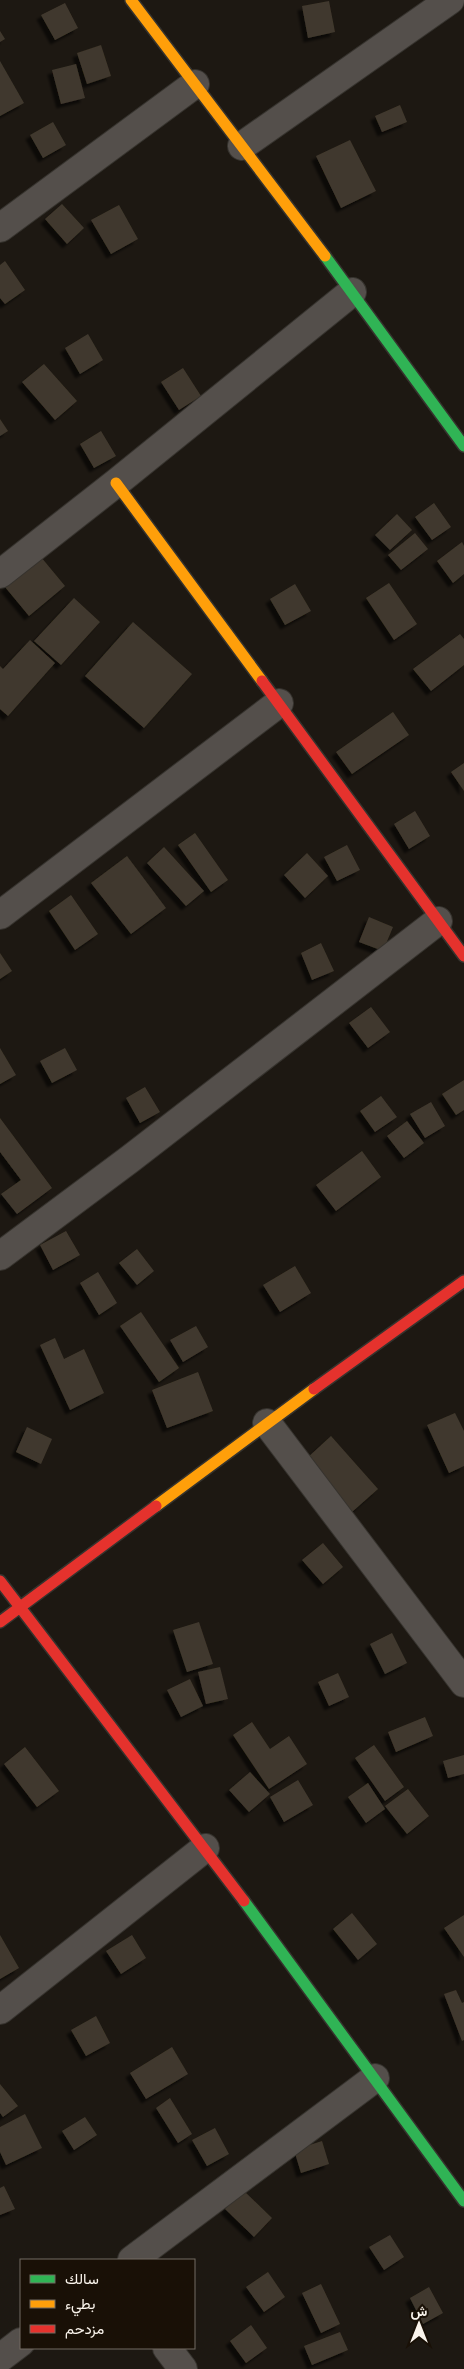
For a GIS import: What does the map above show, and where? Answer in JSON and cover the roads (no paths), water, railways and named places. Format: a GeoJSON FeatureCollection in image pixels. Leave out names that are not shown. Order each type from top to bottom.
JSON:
{"type":"FeatureCollection","features":[{"type":"Feature","properties":{"kind":"street"},"geometry":{"type":"LineString","coordinates":[[131,0],[352,292],[464,446]]}},
{"type":"Feature","properties":{"kind":"street"},"geometry":{"type":"LineString","coordinates":[[242,146],[450,0]]}},
{"type":"Feature","properties":{"kind":"street"},"geometry":{"type":"LineString","coordinates":[[0,228],[195,84]]}},
{"type":"Feature","properties":{"kind":"street"},"geometry":{"type":"LineString","coordinates":[[0,574],[116,483],[352,292]]}},
{"type":"Feature","properties":{"kind":"street"},"geometry":{"type":"LineString","coordinates":[[116,483],[464,956]]}},
{"type":"Feature","properties":{"kind":"street"},"geometry":{"type":"LineString","coordinates":[[0,915],[279,703]]}},
{"type":"Feature","properties":{"kind":"street"},"geometry":{"type":"LineString","coordinates":[[0,1256],[130,1159],[438,921]]}},
{"type":"Feature","properties":{"kind":"street"},"geometry":{"type":"LineString","coordinates":[[0,1622],[267,1423],[464,1281]]}},
{"type":"Feature","properties":{"kind":"street"},"geometry":{"type":"LineString","coordinates":[[267,1423],[464,1683]]}},
{"type":"Feature","properties":{"kind":"street"},"geometry":{"type":"LineString","coordinates":[[0,1581],[206,1848],[464,2201]]}},
{"type":"Feature","properties":{"kind":"street"},"geometry":{"type":"LineString","coordinates":[[0,2010],[206,1848]]}},
{"type":"Feature","properties":{"kind":"street"},"geometry":{"type":"LineString","coordinates":[[133,2259],[375,2078]]}},
{"type":"Feature","properties":{"kind":"street"},"geometry":{"type":"LineString","coordinates":[[0,2358],[20,2343]]}},
{"type":"Feature","properties":{"kind":"street"},"geometry":{"type":"LineString","coordinates":[[168,2349],[183,2369]]}}]}
